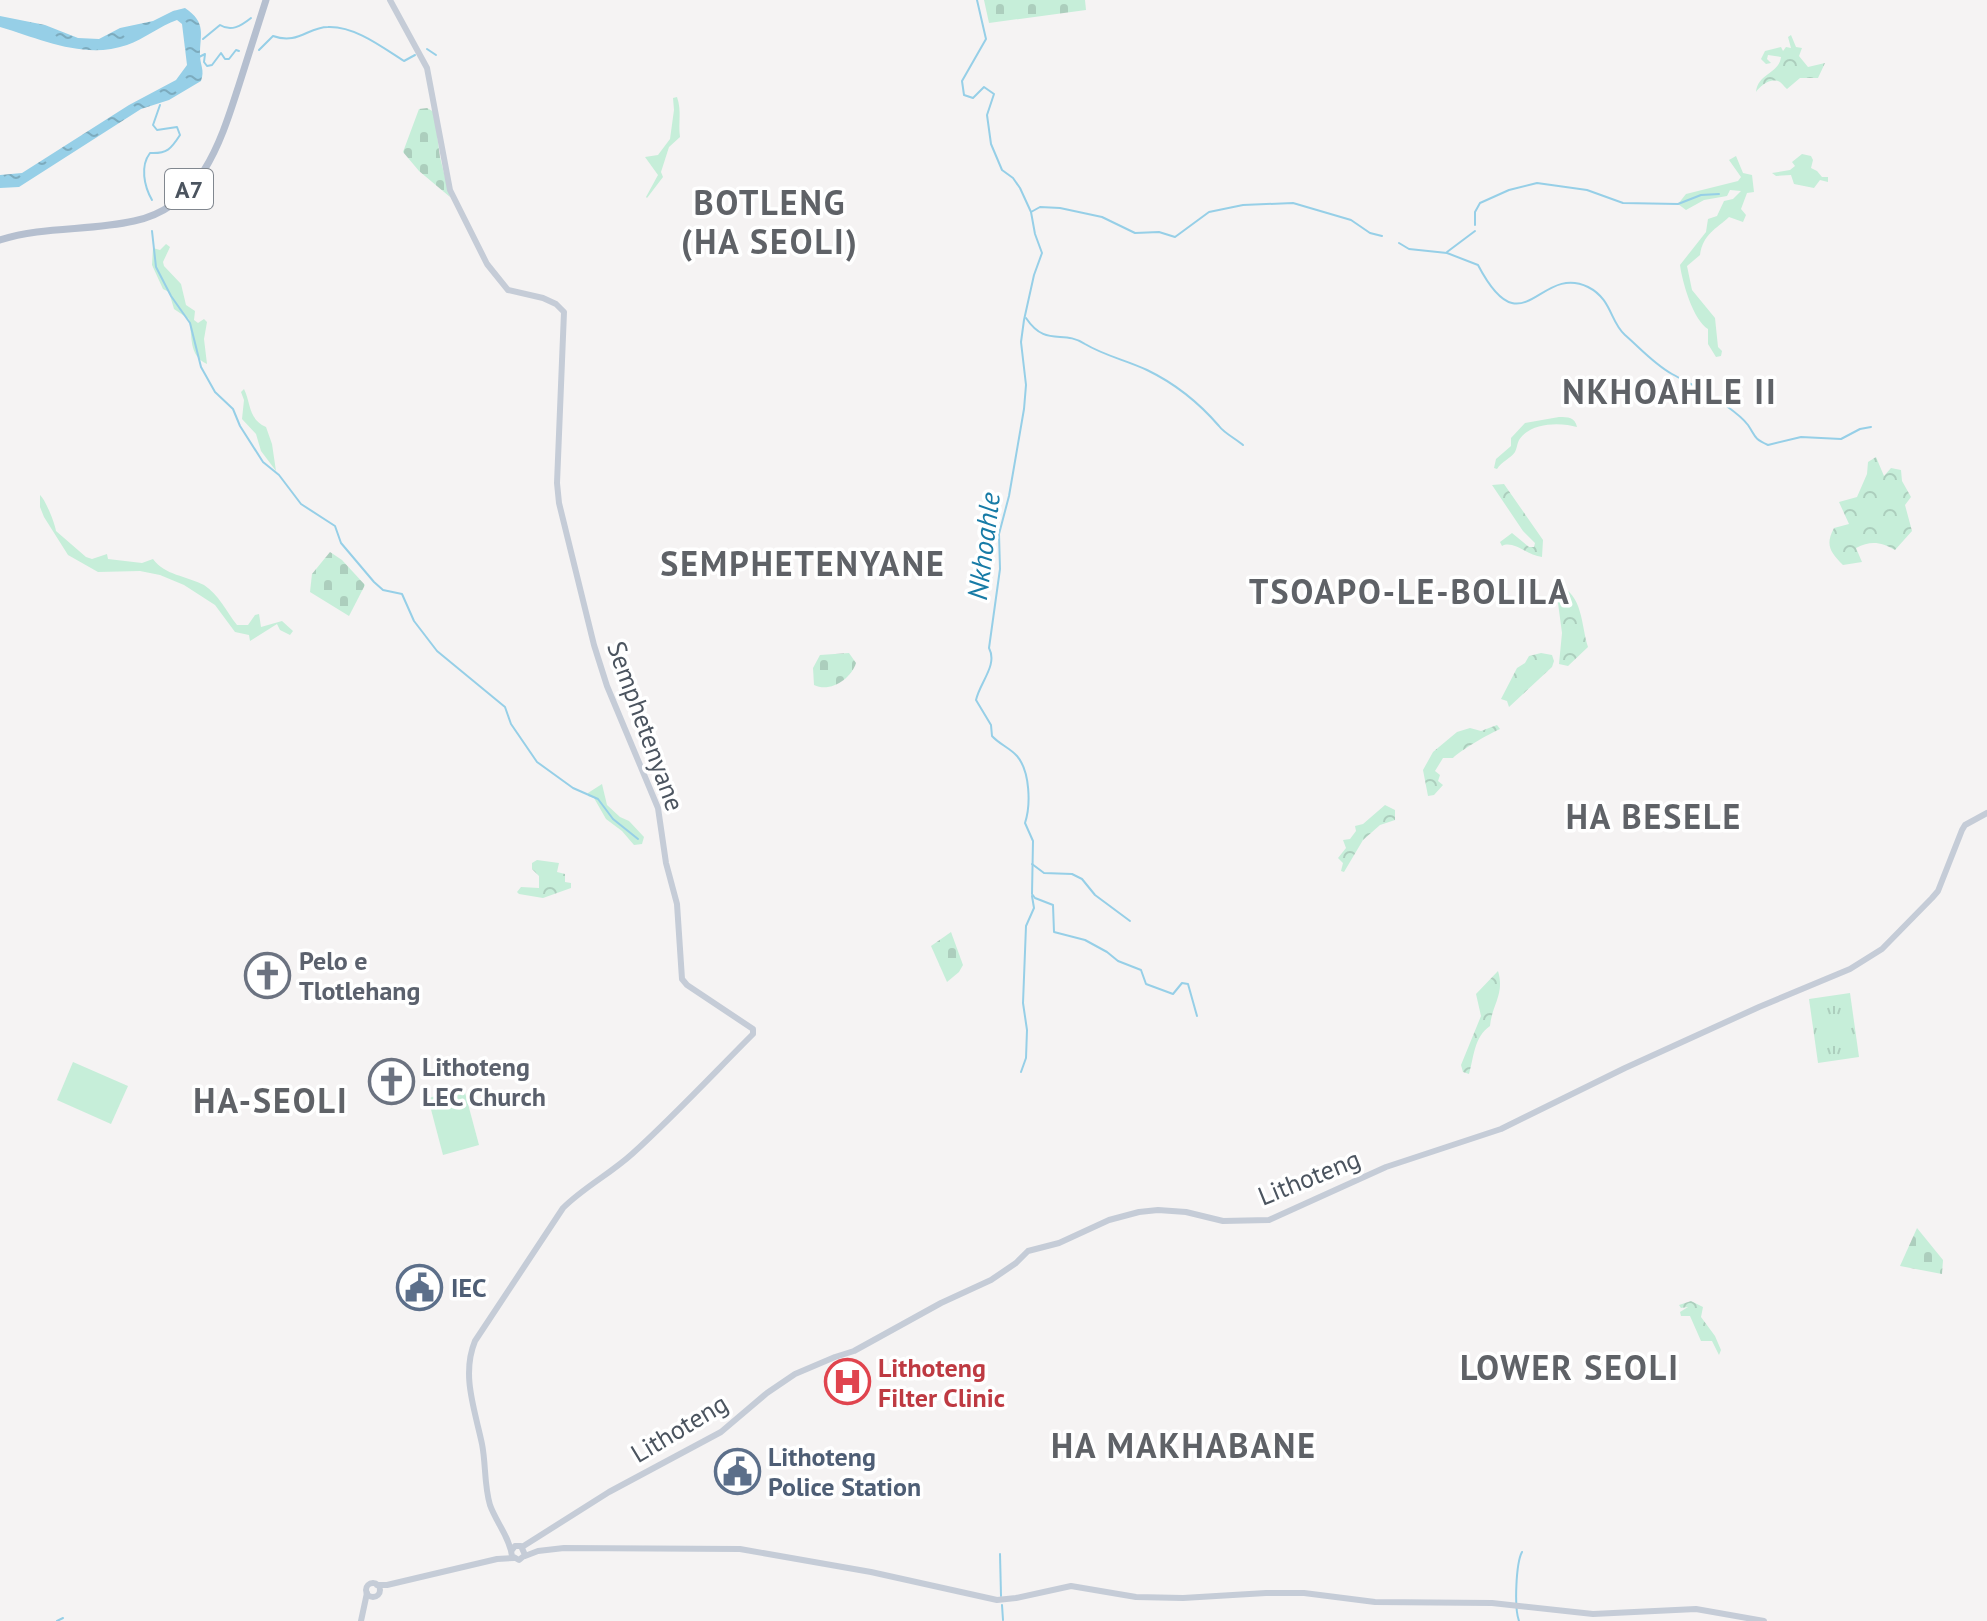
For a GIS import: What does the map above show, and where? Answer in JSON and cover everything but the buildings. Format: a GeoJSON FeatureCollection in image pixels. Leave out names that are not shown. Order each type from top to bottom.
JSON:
{"type":"FeatureCollection","features":[{"type":"Feature","properties":{"kind":"main road","name":"A7"},"geometry":{"type":"LineString","coordinates":[[0,240],[39,231],[137,221],[155,214],[193,185],[220,145],[266,0]]}},
{"type":"Feature","properties":{"kind":"main road","name":"Semphetenyane"},"geometry":{"type":"LineString","coordinates":[[390,0],[427,68],[450,190],[492,273],[508,290],[543,298],[564,312],[557,483],[559,503],[607,686],[658,808],[666,863],[677,904],[682,979],[693,990],[753,1029],[753,1034],[630,1156],[580,1191],[563,1208],[475,1341],[469,1355],[470,1396],[482,1444],[489,1502],[506,1538],[517,1550]]}},
{"type":"Feature","properties":{"kind":"main road","name":"Lithoteng"},"geometry":{"type":"LineString","coordinates":[[361,1621],[375,1591],[387,1585],[497,1559],[517,1550],[609,1492],[721,1432],[795,1374],[863,1347],[941,1303],[991,1280],[1004,1273],[1028,1251],[1059,1243],[1109,1220],[1138,1212],[1186,1212],[1223,1221],[1269,1220],[1386,1167],[1501,1129],[1625,1068],[1838,975],[1882,949],[1932,898],[1938,891],[1965,825],[1987,813]]}},
{"type":"Feature","properties":{"kind":"main road"},"geometry":{"type":"LineString","coordinates":[[517,1550],[740,1549],[871,1572],[997,1600],[1071,1586],[1136,1597],[1304,1593],[1375,1602],[1452,1601],[1593,1614],[1696,1609],[1764,1621]]}},
{"type":"Feature","properties":{"kind":"main road"},"geometry":{"type":"LineString","coordinates":[[517,1550],[525,1556],[538,1551]]}},
{"type":"Feature","properties":{"kind":"green space"},"geometry":{"type":"Polygon","coordinates":[[[984,0],[1085,0],[1086,10],[989,23],[984,0]]]}},
{"type":"Feature","properties":{"kind":"green space"},"geometry":{"type":"Polygon","coordinates":[[[1791,35],[1796,47],[1802,48],[1799,56],[1808,67],[1825,63],[1818,78],[1800,78],[1787,89],[1780,82],[1770,81],[1756,92],[1760,81],[1777,67],[1781,57],[1768,55],[1771,63],[1766,64],[1761,59],[1765,51],[1791,48],[1788,37],[1791,35]]]}},
{"type":"Feature","properties":{"kind":"green space"},"geometry":{"type":"Polygon","coordinates":[[[677,97],[680,137],[669,147],[661,172],[663,177],[647,198],[658,175],[645,157],[658,155],[670,139],[673,98],[677,97]]]}},
{"type":"Feature","properties":{"kind":"green space"},"geometry":{"type":"Polygon","coordinates":[[[427,108],[434,112],[440,157],[450,197],[419,171],[403,152],[419,109],[427,108]]]}},
{"type":"Feature","properties":{"kind":"green space"},"geometry":{"type":"Polygon","coordinates":[[[1802,154],[1811,156],[1811,168],[1822,177],[1828,177],[1828,182],[1820,180],[1814,188],[1794,184],[1791,175],[1776,176],[1772,173],[1790,170],[1795,166],[1792,162],[1802,154]]]}},
{"type":"Feature","properties":{"kind":"green space"},"geometry":{"type":"Polygon","coordinates":[[[1736,156],[1743,173],[1752,175],[1754,192],[1747,193],[1741,209],[1746,215],[1743,222],[1729,217],[1707,237],[1700,255],[1687,266],[1692,290],[1715,318],[1718,347],[1722,351],[1721,356],[1716,357],[1708,344],[1708,329],[1689,300],[1680,265],[1706,232],[1708,219],[1717,216],[1724,201],[1733,199],[1741,191],[1730,190],[1727,196],[1704,200],[1686,210],[1678,204],[1686,194],[1738,181],[1741,177],[1729,160],[1736,156]]]}},
{"type":"Feature","properties":{"kind":"green space"},"geometry":{"type":"Polygon","coordinates":[[[166,244],[170,247],[164,266],[181,284],[186,305],[195,311],[194,320],[198,323],[204,319],[207,322],[204,339],[207,364],[194,351],[189,319],[174,309],[169,292],[163,289],[152,265],[153,248],[160,250],[166,244]]]}},
{"type":"Feature","properties":{"kind":"green space"},"geometry":{"type":"Polygon","coordinates":[[[244,389],[253,415],[266,427],[276,471],[261,451],[256,434],[242,419],[244,400],[241,392],[244,389]]]}},
{"type":"Feature","properties":{"kind":"green space"},"geometry":{"type":"Polygon","coordinates":[[[1559,417],[1573,419],[1577,427],[1555,424],[1530,430],[1519,440],[1513,454],[1497,469],[1494,468],[1496,459],[1511,446],[1511,438],[1525,423],[1559,417]]]}},
{"type":"Feature","properties":{"kind":"green space"},"geometry":{"type":"Polygon","coordinates":[[[1876,457],[1884,476],[1891,468],[1901,470],[1902,481],[1911,497],[1905,505],[1912,531],[1895,550],[1880,544],[1866,544],[1856,548],[1862,562],[1843,565],[1829,544],[1834,528],[1849,524],[1839,502],[1857,497],[1867,474],[1868,462],[1876,457]]]}},
{"type":"Feature","properties":{"kind":"green space"},"geometry":{"type":"Polygon","coordinates":[[[1504,484],[1543,540],[1542,557],[1511,545],[1502,546],[1500,542],[1512,533],[1529,547],[1534,547],[1535,543],[1523,531],[1492,485],[1504,484]]]}},
{"type":"Feature","properties":{"kind":"green space"},"geometry":{"type":"Polygon","coordinates":[[[40,495],[56,531],[86,557],[92,559],[107,554],[108,559],[142,563],[153,559],[163,569],[204,585],[218,598],[237,625],[248,625],[259,614],[261,627],[282,621],[293,631],[290,635],[280,630],[277,624],[250,641],[249,635],[235,632],[215,605],[184,585],[140,571],[98,572],[68,555],[44,517],[40,495]]]}},
{"type":"Feature","properties":{"kind":"green space"},"geometry":{"type":"Polygon","coordinates":[[[330,552],[342,560],[365,585],[349,616],[310,592],[312,574],[330,552]]]}},
{"type":"Feature","properties":{"kind":"green space"},"geometry":{"type":"Polygon","coordinates":[[[1558,585],[1566,589],[1577,603],[1588,647],[1568,666],[1559,664],[1562,633],[1558,585]]]}},
{"type":"Feature","properties":{"kind":"green space"},"geometry":{"type":"Polygon","coordinates":[[[849,653],[856,663],[845,679],[833,686],[814,685],[813,668],[820,655],[849,653]]]}},
{"type":"Feature","properties":{"kind":"green space"},"geometry":{"type":"Polygon","coordinates":[[[1541,653],[1552,655],[1552,667],[1509,707],[1507,701],[1501,699],[1517,668],[1529,656],[1541,653]]]}},
{"type":"Feature","properties":{"kind":"green space"},"geometry":{"type":"Polygon","coordinates":[[[1497,725],[1500,729],[1453,758],[1443,758],[1435,771],[1443,785],[1434,795],[1428,796],[1423,770],[1433,752],[1457,732],[1470,728],[1481,731],[1497,725]]]}},
{"type":"Feature","properties":{"kind":"green space"},"geometry":{"type":"Polygon","coordinates":[[[602,784],[607,805],[644,837],[642,844],[634,845],[606,819],[594,798],[588,796],[602,784]]]}},
{"type":"Feature","properties":{"kind":"green space"},"geometry":{"type":"Polygon","coordinates":[[[1385,805],[1395,810],[1395,820],[1380,825],[1363,840],[1344,872],[1341,871],[1343,863],[1338,858],[1346,848],[1343,840],[1350,839],[1356,831],[1355,826],[1363,824],[1385,805]]]}},
{"type":"Feature","properties":{"kind":"green space"},"geometry":{"type":"Polygon","coordinates":[[[537,860],[559,863],[557,872],[565,874],[565,882],[571,883],[571,888],[543,898],[519,894],[517,892],[521,887],[539,888],[539,876],[532,869],[532,863],[537,860]]]}},
{"type":"Feature","properties":{"kind":"green space"},"geometry":{"type":"Polygon","coordinates":[[[951,932],[963,965],[947,982],[931,946],[951,932]]]}},
{"type":"Feature","properties":{"kind":"green space"},"geometry":{"type":"Polygon","coordinates":[[[1498,971],[1499,993],[1490,1026],[1478,1042],[1469,1074],[1463,1072],[1461,1065],[1481,1016],[1476,994],[1498,971]]]}},
{"type":"Feature","properties":{"kind":"green space"},"geometry":{"type":"Polygon","coordinates":[[[1850,993],[1859,1057],[1818,1063],[1809,999],[1850,993]]]}},
{"type":"Feature","properties":{"kind":"green space"},"geometry":{"type":"Polygon","coordinates":[[[73,1062],[128,1086],[111,1124],[57,1100],[73,1062]]]}},
{"type":"Feature","properties":{"kind":"green space"},"geometry":{"type":"Polygon","coordinates":[[[464,1089],[479,1145],[443,1155],[428,1098],[464,1089]]]}},
{"type":"Feature","properties":{"kind":"green space"},"geometry":{"type":"Polygon","coordinates":[[[1917,1228],[1943,1260],[1942,1274],[1900,1266],[1917,1228]]]}},
{"type":"Feature","properties":{"kind":"green space"},"geometry":{"type":"Polygon","coordinates":[[[1691,1301],[1703,1307],[1701,1317],[1715,1336],[1721,1350],[1719,1355],[1712,1341],[1701,1341],[1690,1316],[1681,1316],[1680,1312],[1688,1307],[1681,1308],[1679,1305],[1691,1301]]]}},
{"type":"Feature","properties":{"kind":"water"},"geometry":{"type":"Polygon","coordinates":[[[185,8],[197,19],[201,29],[201,81],[169,100],[141,109],[19,187],[0,188],[0,175],[22,173],[129,105],[176,80],[187,65],[182,24],[177,20],[127,45],[95,50],[63,46],[0,27],[0,16],[45,25],[78,38],[99,39],[120,28],[153,21],[185,8]]]}},
{"type":"Feature","properties":{"kind":"waterway","name":"Nkhoahle"},"geometry":{"type":"LineString","coordinates":[[977,0],[986,39],[962,81],[964,95],[973,98],[984,87],[994,94],[987,115],[991,144],[1002,170],[1020,188],[1031,212],[1042,253],[1034,275],[1021,342],[1026,385],[1024,409],[999,534],[1000,569],[989,648],[991,661],[976,700],[991,725],[992,736],[1017,756],[1025,770],[1029,798],[1025,823],[1033,841],[1032,894],[1053,905],[1054,932],[1085,940],[1118,961],[1141,970],[1146,984],[1173,994],[1182,983],[1188,984],[1197,1016]]}},
{"type":"Feature","properties":{"kind":"waterway"},"geometry":{"type":"LineString","coordinates":[[203,39],[220,25],[236,27],[251,18]]}},
{"type":"Feature","properties":{"kind":"waterway"},"geometry":{"type":"LineString","coordinates":[[259,50],[273,36],[296,37],[328,27],[358,34],[404,61],[415,55]]}},
{"type":"Feature","properties":{"kind":"waterway"},"geometry":{"type":"LineString","coordinates":[[427,49],[436,55]]}},
{"type":"Feature","properties":{"kind":"waterway"},"geometry":{"type":"LineString","coordinates":[[199,57],[205,54],[207,66],[212,65],[221,53],[229,59],[236,50],[239,51]]}},
{"type":"Feature","properties":{"kind":"waterway"},"geometry":{"type":"LineString","coordinates":[[152,200],[144,176],[147,158],[150,153],[168,150],[180,135],[177,127],[157,130],[153,125],[160,105]]}},
{"type":"Feature","properties":{"kind":"waterway"},"geometry":{"type":"LineString","coordinates":[[1475,225],[1475,212],[1480,203],[1509,190],[1537,183],[1587,190],[1623,203],[1678,204],[1701,195],[1719,194]]}},
{"type":"Feature","properties":{"kind":"waterway"},"geometry":{"type":"LineString","coordinates":[[1031,212],[1040,207],[1060,208],[1102,217],[1135,233],[1159,232],[1175,237],[1209,212],[1243,205],[1293,203],[1351,220],[1370,233],[1382,236]]}},
{"type":"Feature","properties":{"kind":"waterway"},"geometry":{"type":"LineString","coordinates":[[152,231],[156,267],[190,323],[201,367],[215,392],[233,409],[263,462],[279,475],[301,504],[335,526],[341,543],[374,582],[383,590],[402,594],[414,621],[437,651],[505,707],[511,724],[537,762],[573,788],[598,799],[613,819],[638,839]]}},
{"type":"Feature","properties":{"kind":"waterway"},"geometry":{"type":"LineString","coordinates":[[1447,252],[1475,231]]}},
{"type":"Feature","properties":{"kind":"waterway"},"geometry":{"type":"LineString","coordinates":[[1399,243],[1409,249],[1447,253],[1478,265],[1494,290],[1507,301],[1520,303],[1556,286],[1571,283],[1588,287],[1602,298],[1620,330],[1647,356],[1665,370],[1719,400],[1743,419],[1757,439],[1768,445],[1801,437],[1841,439],[1871,427]]}},
{"type":"Feature","properties":{"kind":"waterway"},"geometry":{"type":"LineString","coordinates":[[1026,318],[1041,333],[1077,340],[1157,375],[1186,395],[1243,445]]}},
{"type":"Feature","properties":{"kind":"waterway"},"geometry":{"type":"LineString","coordinates":[[1032,864],[1044,873],[1072,874],[1082,879],[1095,895],[1130,921]]}},
{"type":"Feature","properties":{"kind":"waterway"},"geometry":{"type":"LineString","coordinates":[[1021,1072],[1026,1058],[1027,1030],[1023,1003],[1026,926],[1034,908],[1032,896]]}},
{"type":"Feature","properties":{"kind":"waterway"},"geometry":{"type":"LineString","coordinates":[[1519,1621],[1516,1586],[1522,1552]]}},
{"type":"Feature","properties":{"kind":"waterway"},"geometry":{"type":"LineString","coordinates":[[1000,1554],[1001,1596]]}},
{"type":"Feature","properties":{"kind":"waterway"},"geometry":{"type":"LineString","coordinates":[[1002,1605],[1003,1620]]}},
{"type":"Feature","properties":{"kind":"waterway"},"geometry":{"type":"LineString","coordinates":[[57,1621],[63,1618]]}},
{"type":"Feature","properties":{"kind":"place","name":"Pelo e Tlotlehang"},"geometry":{"type":"Point","coordinates":[268,975]}},
{"type":"Feature","properties":{"kind":"place","name":"Lithoteng LEC Church"},"geometry":{"type":"Point","coordinates":[391,1081]}},
{"type":"Feature","properties":{"kind":"place","name":"IEC"},"geometry":{"type":"Point","coordinates":[420,1287]}},
{"type":"Feature","properties":{"kind":"place","name":"Lithoteng Filter Clinic"},"geometry":{"type":"Point","coordinates":[847,1382]}},
{"type":"Feature","properties":{"kind":"place","name":"Lithoteng Police Station"},"geometry":{"type":"Point","coordinates":[737,1471]}},
{"type":"Feature","properties":{"kind":"district","name":"BOTLENG (HA SEOLI)"},"geometry":{"type":"Point","coordinates":[770,222]}},
{"type":"Feature","properties":{"kind":"district","name":"NKHOAHLE II"},"geometry":{"type":"Point","coordinates":[1670,391]}},
{"type":"Feature","properties":{"kind":"district","name":"SEMPHETENYANE"},"geometry":{"type":"Point","coordinates":[803,563]}},
{"type":"Feature","properties":{"kind":"district","name":"TSOAPO-LE-BOLILA"},"geometry":{"type":"Point","coordinates":[1410,591]}},
{"type":"Feature","properties":{"kind":"district","name":"HA BESELE"},"geometry":{"type":"Point","coordinates":[1654,816]}},
{"type":"Feature","properties":{"kind":"district","name":"HA-SEOLI"},"geometry":{"type":"Point","coordinates":[271,1100]}},
{"type":"Feature","properties":{"kind":"district","name":"LOWER SEOLI"},"geometry":{"type":"Point","coordinates":[1570,1367]}},
{"type":"Feature","properties":{"kind":"district","name":"HA MAKHABANE"},"geometry":{"type":"Point","coordinates":[1184,1445]}}]}
